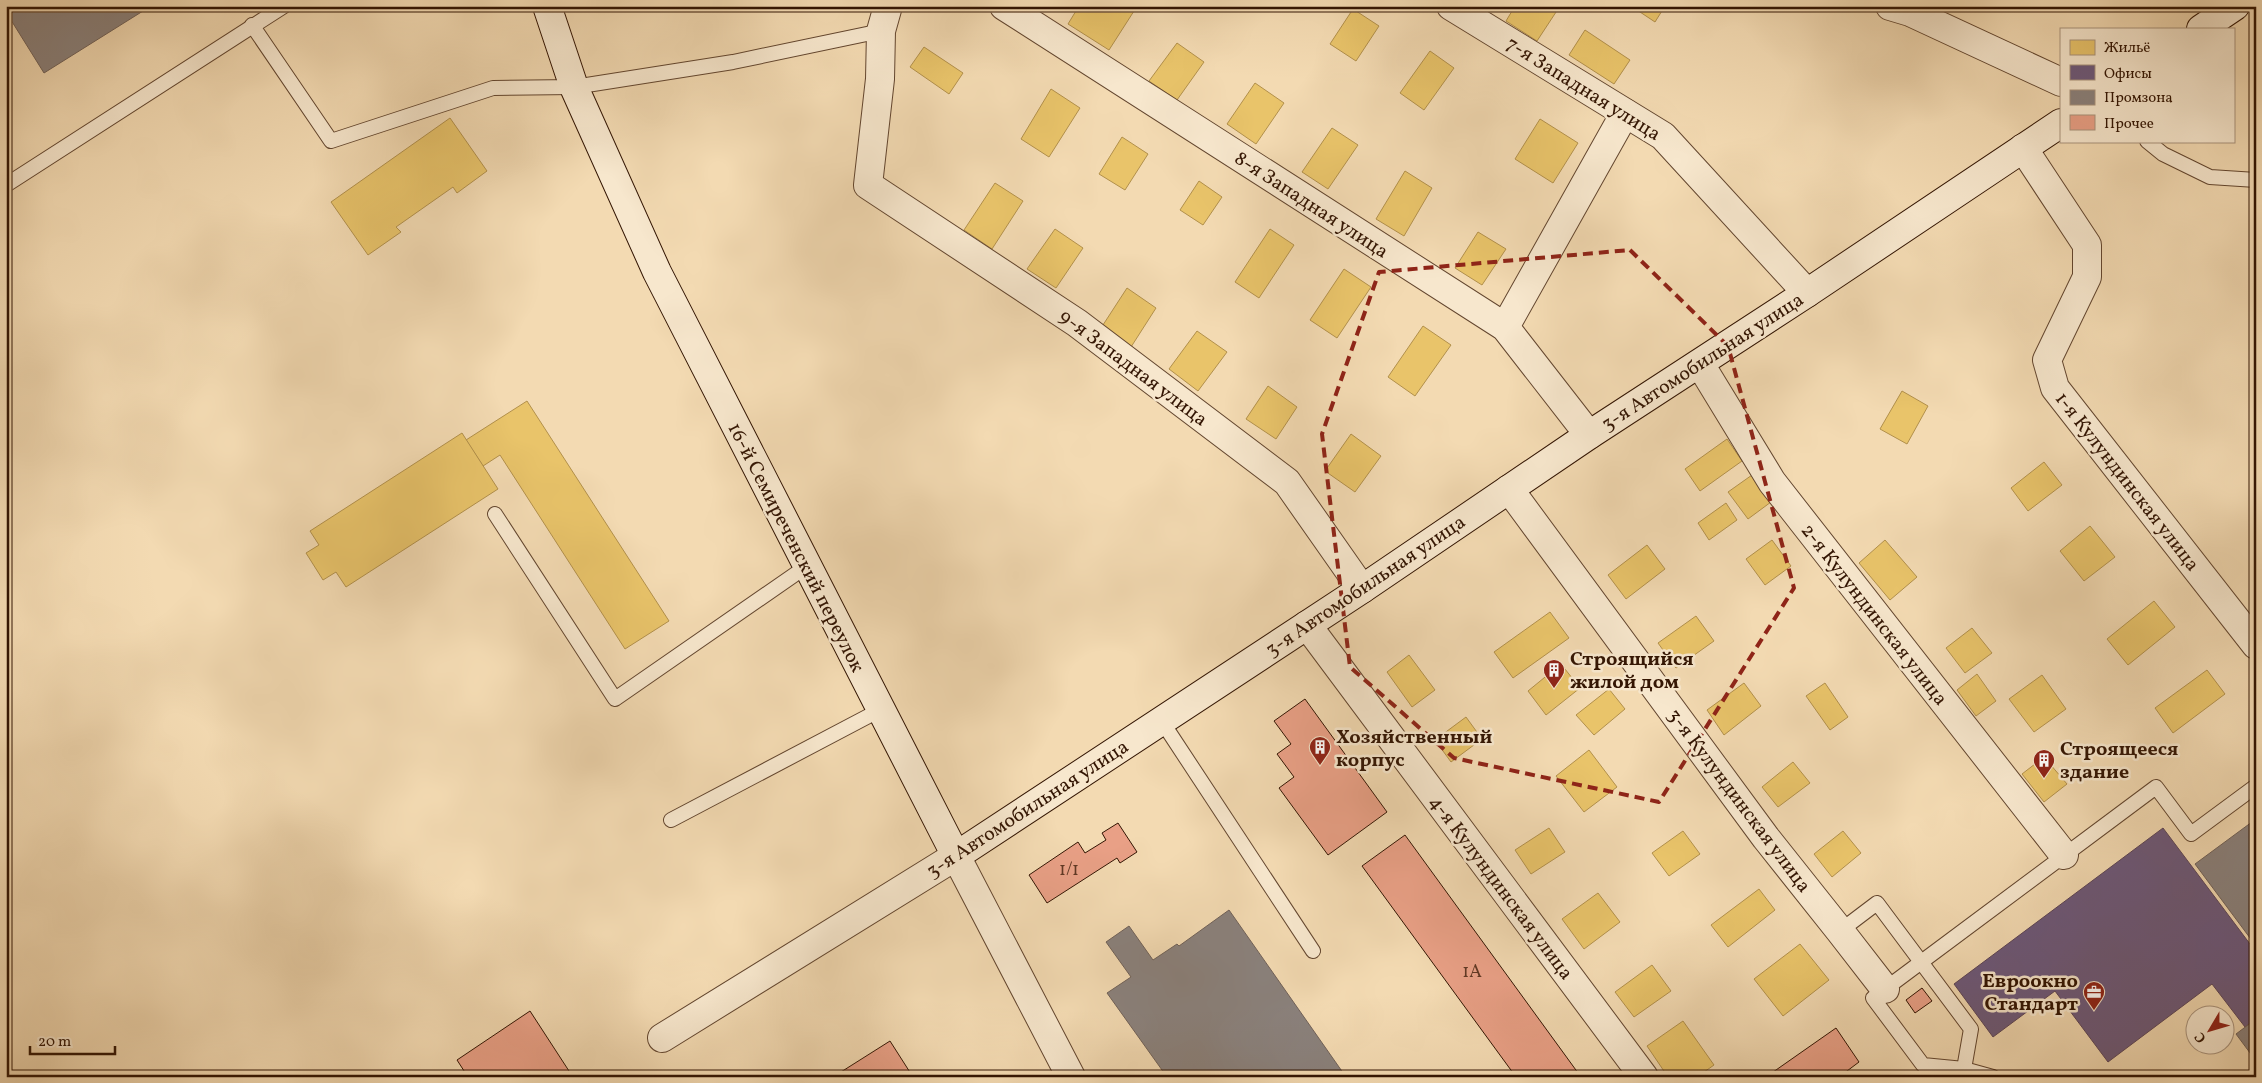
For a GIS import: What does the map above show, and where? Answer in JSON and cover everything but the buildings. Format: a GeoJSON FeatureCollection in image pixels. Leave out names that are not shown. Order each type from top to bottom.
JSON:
{"type":"FeatureCollection","features":[{"type":"Feature","properties":{"kind":"street","name":"16-й Семиреченский переулок"},"geometry":{"type":"LineString","coordinates":[[547,6],[574,87],[657,272],[880,710],[1071,1077]]}},
{"type":"Feature","properties":{"kind":"street","name":"8-я Западная улица"},"geometry":{"type":"LineString","coordinates":[[1004,6],[1505,327],[1589,435]]}},
{"type":"Feature","properties":{"kind":"street","name":"7-я Западная улица"},"geometry":{"type":"LineString","coordinates":[[1451,6],[1663,136],[1807,293]]}},
{"type":"Feature","properties":{"kind":"street"},"geometry":{"type":"LineString","coordinates":[[1890,6],[1910,12],[2060,82]]}},
{"type":"Feature","properties":{"kind":"street"},"geometry":{"type":"LineString","coordinates":[[2202,28],[2235,6]]}},
{"type":"Feature","properties":{"kind":"street","name":"9-я Западная улица"},"geometry":{"type":"LineString","coordinates":[[885,19],[868,185],[1077,322],[1287,482],[1362,588]]}},
{"type":"Feature","properties":{"kind":"street"},"geometry":{"type":"LineString","coordinates":[[1505,327],[1625,113]]}},
{"type":"Feature","properties":{"kind":"street","name":"3-я Автомобильная улица"},"geometry":{"type":"LineString","coordinates":[[662,1038],[956,856],[1307,625],[1589,435],[1807,293],[2060,123]]}},
{"type":"Feature","properties":{"kind":"street","name":"1-я Кулундинская улица"},"geometry":{"type":"LineString","coordinates":[[2023,148],[2087,245],[2087,277],[2046,360],[2055,388],[2256,645]]}},
{"type":"Feature","properties":{"kind":"street","name":"2-я Кулундинская улица"},"geometry":{"type":"LineString","coordinates":[[1700,364],[1772,482],[2064,855]]}},
{"type":"Feature","properties":{"kind":"street","name":"3-я Кулундинская улица"},"geometry":{"type":"LineString","coordinates":[[1509,489],[1766,838],[1885,989]]}},
{"type":"Feature","properties":{"kind":"street","name":"4-я Кулундинская улица"},"geometry":{"type":"LineString","coordinates":[[1307,625],[1644,1077]]}},
{"type":"Feature","properties":{"kind":"lane"},"geometry":{"type":"LineString","coordinates":[[6,185],[284,6]]}},
{"type":"Feature","properties":{"kind":"lane"},"geometry":{"type":"LineString","coordinates":[[252,25],[331,141],[493,88],[574,87],[733,62],[885,19]]}},
{"type":"Feature","properties":{"kind":"lane"},"geometry":{"type":"LineString","coordinates":[[2149,142],[2163,154],[2210,177],[2256,180]]}},
{"type":"Feature","properties":{"kind":"lane"},"geometry":{"type":"LineString","coordinates":[[495,514],[615,699],[807,566]]}},
{"type":"Feature","properties":{"kind":"lane"},"geometry":{"type":"LineString","coordinates":[[671,820],[880,710]]}},
{"type":"Feature","properties":{"kind":"lane"},"geometry":{"type":"LineString","coordinates":[[1161,720],[1313,951]]}},
{"type":"Feature","properties":{"kind":"lane"},"geometry":{"type":"LineString","coordinates":[[1993,1077],[1964,1069],[1924,1064],[1873,998],[2156,787],[2191,834],[2256,786]]}},
{"type":"Feature","properties":{"kind":"lane"},"geometry":{"type":"LineString","coordinates":[[1840,931],[1877,903],[1971,1029],[1964,1069]]}},
{"type":"Feature","properties":{"kind":"highlighted area"},"geometry":{"type":"Polygon","coordinates":[[[1630,250],[1728,346],[1794,588],[1659,802],[1454,758],[1350,667],[1322,434],[1379,272],[1630,250]]]}},
{"type":"Feature","properties":{"kind":"place","name":"Строящийся жилой дом"},"geometry":{"type":"Point","coordinates":[1554,689]}},
{"type":"Feature","properties":{"kind":"place","name":"Хозяйственный корпус"},"geometry":{"type":"Point","coordinates":[1320,766]}},
{"type":"Feature","properties":{"kind":"place","name":"Строящееся здание"},"geometry":{"type":"Point","coordinates":[2044,779]}},
{"type":"Feature","properties":{"kind":"place","name":"Евроокно Стандарт"},"geometry":{"type":"Point","coordinates":[2094,1011]}}]}
